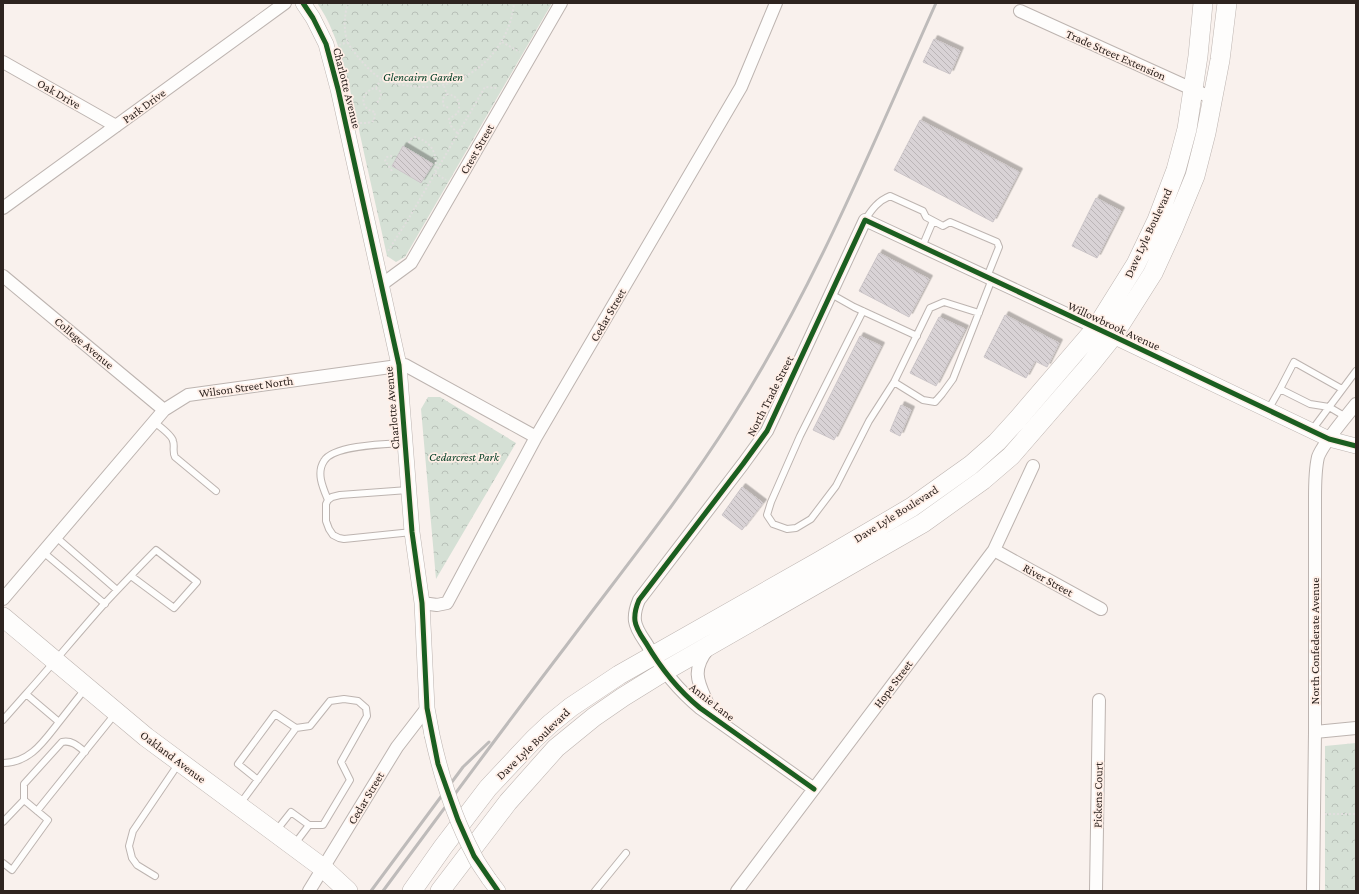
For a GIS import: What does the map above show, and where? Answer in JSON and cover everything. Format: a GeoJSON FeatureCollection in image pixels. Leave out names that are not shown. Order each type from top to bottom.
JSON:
{"type":"FeatureCollection","features":[{"type":"Feature","properties":{"kind":"main road","name":"Dave Lyle Boulevard"},"geometry":{"type":"LineString","coordinates":[[440,891],[508,802],[556,748],[594,717],[665,671],[923,523],[983,480],[1011,456],[1089,366],[1160,213],[1176,170],[1187,129],[1198,56],[1202,3]]}},
{"type":"Feature","properties":{"kind":"main road","name":"Dave Lyle Boulevard"},"geometry":{"type":"LineString","coordinates":[[412,891],[442,847],[488,788],[550,724],[571,707],[594,691],[653,656],[912,507],[971,465],[997,442],[1105,332],[1153,273],[1195,176],[1206,133],[1220,60],[1227,3]]}},
{"type":"Feature","properties":{"kind":"main road","name":"Oakland Avenue"},"geometry":{"type":"LineString","coordinates":[[3,617],[146,737],[329,872],[348,891]]}},
{"type":"Feature","properties":{"kind":"street","name":"Park Drive"},"geometry":{"type":"LineString","coordinates":[[3,208],[285,3]]}},
{"type":"Feature","properties":{"kind":"street","name":"Charlotte Avenue"},"geometry":{"type":"LineString","coordinates":[[303,3],[313,18],[326,44],[338,89],[399,365],[412,532],[422,603],[427,708],[438,764],[458,820],[474,856],[498,891]]}},
{"type":"Feature","properties":{"kind":"street","name":"Crest Street"},"geometry":{"type":"LineString","coordinates":[[381,285],[411,263],[561,3]]}},
{"type":"Feature","properties":{"kind":"street","name":"Cedar Street"},"geometry":{"type":"LineString","coordinates":[[422,603],[437,605],[447,603],[536,437],[741,87],[776,3]]}},
{"type":"Feature","properties":{"kind":"street","name":"Trade Street Extension"},"geometry":{"type":"LineString","coordinates":[[1020,11],[1212,98]]}},
{"type":"Feature","properties":{"kind":"street","name":"Oak Drive"},"geometry":{"type":"LineString","coordinates":[[3,62],[116,126]]}},
{"type":"Feature","properties":{"kind":"street","name":"Willowbrook Avenue"},"geometry":{"type":"LineString","coordinates":[[865,220],[1105,332],[1311,431],[1329,439],[1356,446]]}},
{"type":"Feature","properties":{"kind":"street","name":"North Trade Street"},"geometry":{"type":"LineString","coordinates":[[651,584],[767,431],[865,220]]}},
{"type":"Feature","properties":{"kind":"street","name":"College Avenue"},"geometry":{"type":"LineString","coordinates":[[3,276],[164,410]]}},
{"type":"Feature","properties":{"kind":"street","name":"Wilson Street North"},"geometry":{"type":"LineString","coordinates":[[3,599],[164,410],[188,395],[405,365],[536,437]]}},
{"type":"Feature","properties":{"kind":"street","name":"North Confederate Avenue"},"geometry":{"type":"LineString","coordinates":[[1313,891],[1315,732],[1314,498],[1318,458],[1329,439],[1356,404]]}},
{"type":"Feature","properties":{"kind":"street","name":"Hope Street"},"geometry":{"type":"LineString","coordinates":[[737,891],[994,550],[1033,466]]}},
{"type":"Feature","properties":{"kind":"street","name":"River Street"},"geometry":{"type":"LineString","coordinates":[[994,550],[1101,609]]}},
{"type":"Feature","properties":{"kind":"street","name":"Annie Lane"},"geometry":{"type":"LineString","coordinates":[[651,584],[635,608],[635,620],[641,636],[653,656],[685,695],[814,789]]}},
{"type":"Feature","properties":{"kind":"street"},"geometry":{"type":"LineString","coordinates":[[712,716],[703,695],[697,673],[702,657],[713,644]]}},
{"type":"Feature","properties":{"kind":"street","name":"Pickens Court"},"geometry":{"type":"LineString","coordinates":[[1096,891],[1099,700]]}},
{"type":"Feature","properties":{"kind":"street","name":"Cedar Street"},"geometry":{"type":"LineString","coordinates":[[309,891],[329,872],[397,747],[427,708]]}},
{"type":"Feature","properties":{"kind":"street"},"geometry":{"type":"LineString","coordinates":[[1315,732],[1356,728]]}},
{"type":"Feature","properties":{"kind":"lane"},"geometry":{"type":"LineString","coordinates":[[865,220],[873,207],[890,196],[923,211],[926,217],[943,226],[950,222],[997,242],[999,247],[979,313],[952,379],[942,394],[935,402],[923,400],[894,382]]}},
{"type":"Feature","properties":{"kind":"lane"},"geometry":{"type":"LineString","coordinates":[[922,247],[933,221]]}},
{"type":"Feature","properties":{"kind":"lane"},"geometry":{"type":"LineString","coordinates":[[831,294],[863,311],[917,336]]}},
{"type":"Feature","properties":{"kind":"lane"},"geometry":{"type":"LineString","coordinates":[[863,311],[800,436],[772,502],[767,515],[773,524],[787,528],[796,528],[811,519],[836,486],[869,421],[894,382],[930,308],[944,302],[979,313]]}},
{"type":"Feature","properties":{"kind":"lane"},"geometry":{"type":"LineString","coordinates":[[1268,410],[1294,362],[1342,389]]}},
{"type":"Feature","properties":{"kind":"lane"},"geometry":{"type":"LineString","coordinates":[[1311,431],[1356,371]]}},
{"type":"Feature","properties":{"kind":"lane"},"geometry":{"type":"LineString","coordinates":[[1280,389],[1310,404],[1329,407],[1346,417]]}},
{"type":"Feature","properties":{"kind":"lane"},"geometry":{"type":"LineString","coordinates":[[154,422],[172,437],[174,442],[173,453],[175,457],[216,491]]}},
{"type":"Feature","properties":{"kind":"lane"},"geometry":{"type":"LineString","coordinates":[[328,500],[322,486],[321,474],[322,464],[328,456],[348,448],[405,443]]}},
{"type":"Feature","properties":{"kind":"lane"},"geometry":{"type":"LineString","coordinates":[[408,490],[340,495],[332,497],[326,504],[326,521],[333,535],[344,540],[412,532]]}},
{"type":"Feature","properties":{"kind":"lane"},"geometry":{"type":"LineString","coordinates":[[56,537],[118,590]]}},
{"type":"Feature","properties":{"kind":"lane"},"geometry":{"type":"LineString","coordinates":[[3,720],[56,662],[104,604],[156,550],[197,582],[174,608],[131,576]]}},
{"type":"Feature","properties":{"kind":"lane"},"geometry":{"type":"LineString","coordinates":[[43,552],[104,604]]}},
{"type":"Feature","properties":{"kind":"lane"},"geometry":{"type":"LineString","coordinates":[[3,763],[16,762],[29,755],[38,747],[86,687]]}},
{"type":"Feature","properties":{"kind":"lane"},"geometry":{"type":"LineString","coordinates":[[26,694],[59,722]]}},
{"type":"Feature","properties":{"kind":"lane"},"geometry":{"type":"LineString","coordinates":[[258,780],[238,764],[275,714],[296,728],[310,726],[330,701],[358,701],[366,708],[367,716],[364,724],[341,762],[350,780],[323,825],[309,824],[291,812],[275,832]]}},
{"type":"Feature","properties":{"kind":"lane"},"geometry":{"type":"LineString","coordinates":[[37,811],[116,712]]}},
{"type":"Feature","properties":{"kind":"lane"},"geometry":{"type":"LineString","coordinates":[[239,806],[296,728]]}},
{"type":"Feature","properties":{"kind":"lane"},"geometry":{"type":"LineString","coordinates":[[3,822],[24,800],[24,784],[62,742],[69,741],[85,752]]}},
{"type":"Feature","properties":{"kind":"lane"},"geometry":{"type":"LineString","coordinates":[[155,876],[137,865],[132,858],[128,846],[133,831],[179,762]]}},
{"type":"Feature","properties":{"kind":"lane"},"geometry":{"type":"LineString","coordinates":[[3,863],[12,870],[48,820],[24,800]]}},
{"type":"Feature","properties":{"kind":"lane"},"geometry":{"type":"LineString","coordinates":[[294,846],[309,824]]}},
{"type":"Feature","properties":{"kind":"lane"},"geometry":{"type":"LineString","coordinates":[[595,891],[626,853]]}},
{"type":"Feature","properties":{"kind":"path"},"geometry":{"type":"LineString","coordinates":[[348,3],[345,12],[348,42],[363,63],[381,79],[400,85],[414,87],[444,86],[453,83],[477,69],[496,51],[502,42],[511,20],[514,3]]}},
{"type":"Feature","properties":{"kind":"path"},"geometry":{"type":"LineString","coordinates":[[336,46],[348,42]]}},
{"type":"Feature","properties":{"kind":"path"},"geometry":{"type":"LineString","coordinates":[[502,42],[529,58]]}},
{"type":"Feature","properties":{"kind":"path"},"geometry":{"type":"LineString","coordinates":[[376,88],[381,79]]}},
{"type":"Feature","properties":{"kind":"path"},"geometry":{"type":"LineString","coordinates":[[444,86],[447,94],[457,98],[459,102],[458,113],[449,119],[451,126],[458,134]]}},
{"type":"Feature","properties":{"kind":"path"},"geometry":{"type":"LineString","coordinates":[[385,255],[390,249],[485,87],[499,88]]}},
{"type":"Feature","properties":{"kind":"path"},"geometry":{"type":"LineString","coordinates":[[375,103],[379,101],[381,95],[380,91],[376,88]]}},
{"type":"Feature","properties":{"kind":"path"},"geometry":{"type":"LineString","coordinates":[[354,122],[367,123],[374,121],[375,112],[367,110],[364,106],[363,100],[364,96],[370,89],[376,88]]}},
{"type":"Feature","properties":{"kind":"path"},"geometry":{"type":"LineString","coordinates":[[447,94],[444,96],[442,101],[444,106],[449,108]]}},
{"type":"Feature","properties":{"kind":"path"},"geometry":{"type":"LineString","coordinates":[[409,143],[411,139],[415,137],[430,145],[436,159],[435,172]]}},
{"type":"Feature","properties":{"kind":"path"},"geometry":{"type":"LineString","coordinates":[[392,156],[387,157],[385,161],[392,171]]}},
{"type":"Feature","properties":{"kind":"path"},"geometry":{"type":"LineString","coordinates":[[1314,814],[1356,814]]}},
{"type":"Feature","properties":{"kind":"green space","name":"Glencairn Garden"},"geometry":{"type":"Polygon","coordinates":[[[317,3],[552,3],[405,257],[396,262],[387,256],[344,64],[332,31],[317,3]]]}},
{"type":"Feature","properties":{"kind":"green space","name":"Cedarcrest Park"},"geometry":{"type":"Polygon","coordinates":[[[428,397],[440,397],[516,443],[436,579],[421,409],[428,397]]]}},
{"type":"Feature","properties":{"kind":"green space"},"geometry":{"type":"Polygon","coordinates":[[[1356,743],[1356,891],[1325,891],[1325,746],[1356,743]]]}},
{"type":"Feature","properties":{"kind":"building"},"geometry":{"type":"Polygon","coordinates":[[[934,39],[960,51],[950,74],[923,62],[934,39]]]}},
{"type":"Feature","properties":{"kind":"building"},"geometry":{"type":"Polygon","coordinates":[[[920,120],[1019,172],[993,222],[894,170],[920,120]]]}},
{"type":"Feature","properties":{"kind":"building"},"geometry":{"type":"Polygon","coordinates":[[[403,146],[433,164],[421,183],[392,166],[403,146]]]}},
{"type":"Feature","properties":{"kind":"building"},"geometry":{"type":"Polygon","coordinates":[[[1096,198],[1121,211],[1097,258],[1072,246],[1096,198]]]}},
{"type":"Feature","properties":{"kind":"building"},"geometry":{"type":"Polygon","coordinates":[[[879,253],[929,279],[909,317],[859,291],[879,253]]]}},
{"type":"Feature","properties":{"kind":"building"},"geometry":{"type":"Polygon","coordinates":[[[1005,315],[1059,343],[1047,367],[1035,361],[1026,378],[984,357],[1005,315]]]}},
{"type":"Feature","properties":{"kind":"building"},"geometry":{"type":"Polygon","coordinates":[[[939,317],[965,329],[936,386],[910,373],[939,317]]]}},
{"type":"Feature","properties":{"kind":"building"},"geometry":{"type":"Polygon","coordinates":[[[860,336],[881,346],[834,440],[813,430],[860,336]]]}},
{"type":"Feature","properties":{"kind":"building"},"geometry":{"type":"Polygon","coordinates":[[[901,405],[911,410],[900,436],[890,431],[901,405]]]}},
{"type":"Feature","properties":{"kind":"building"},"geometry":{"type":"Polygon","coordinates":[[[742,487],[763,503],[742,530],[722,515],[742,487]]]}},
{"type":"Feature","properties":{"kind":"railway"},"geometry":{"type":"LineString","coordinates":[[383,891],[672,506],[731,419],[761,370],[816,267],[841,215],[936,3]]}},
{"type":"Feature","properties":{"kind":"railway"},"geometry":{"type":"LineString","coordinates":[[371,891],[463,767],[489,742]]}},
{"type":"Feature","properties":{"kind":"cycle path"},"geometry":{"type":"LineString","coordinates":[[303,3],[313,18],[326,44],[338,89],[399,365],[412,532],[422,603],[427,708],[438,764],[458,820],[474,856],[498,891]]}},
{"type":"Feature","properties":{"kind":"cycle path"},"geometry":{"type":"LineString","coordinates":[[814,789],[700,708],[684,694],[657,661],[641,636],[635,621],[635,615],[639,600],[767,431],[865,220],[1329,439],[1356,446]]}}]}
